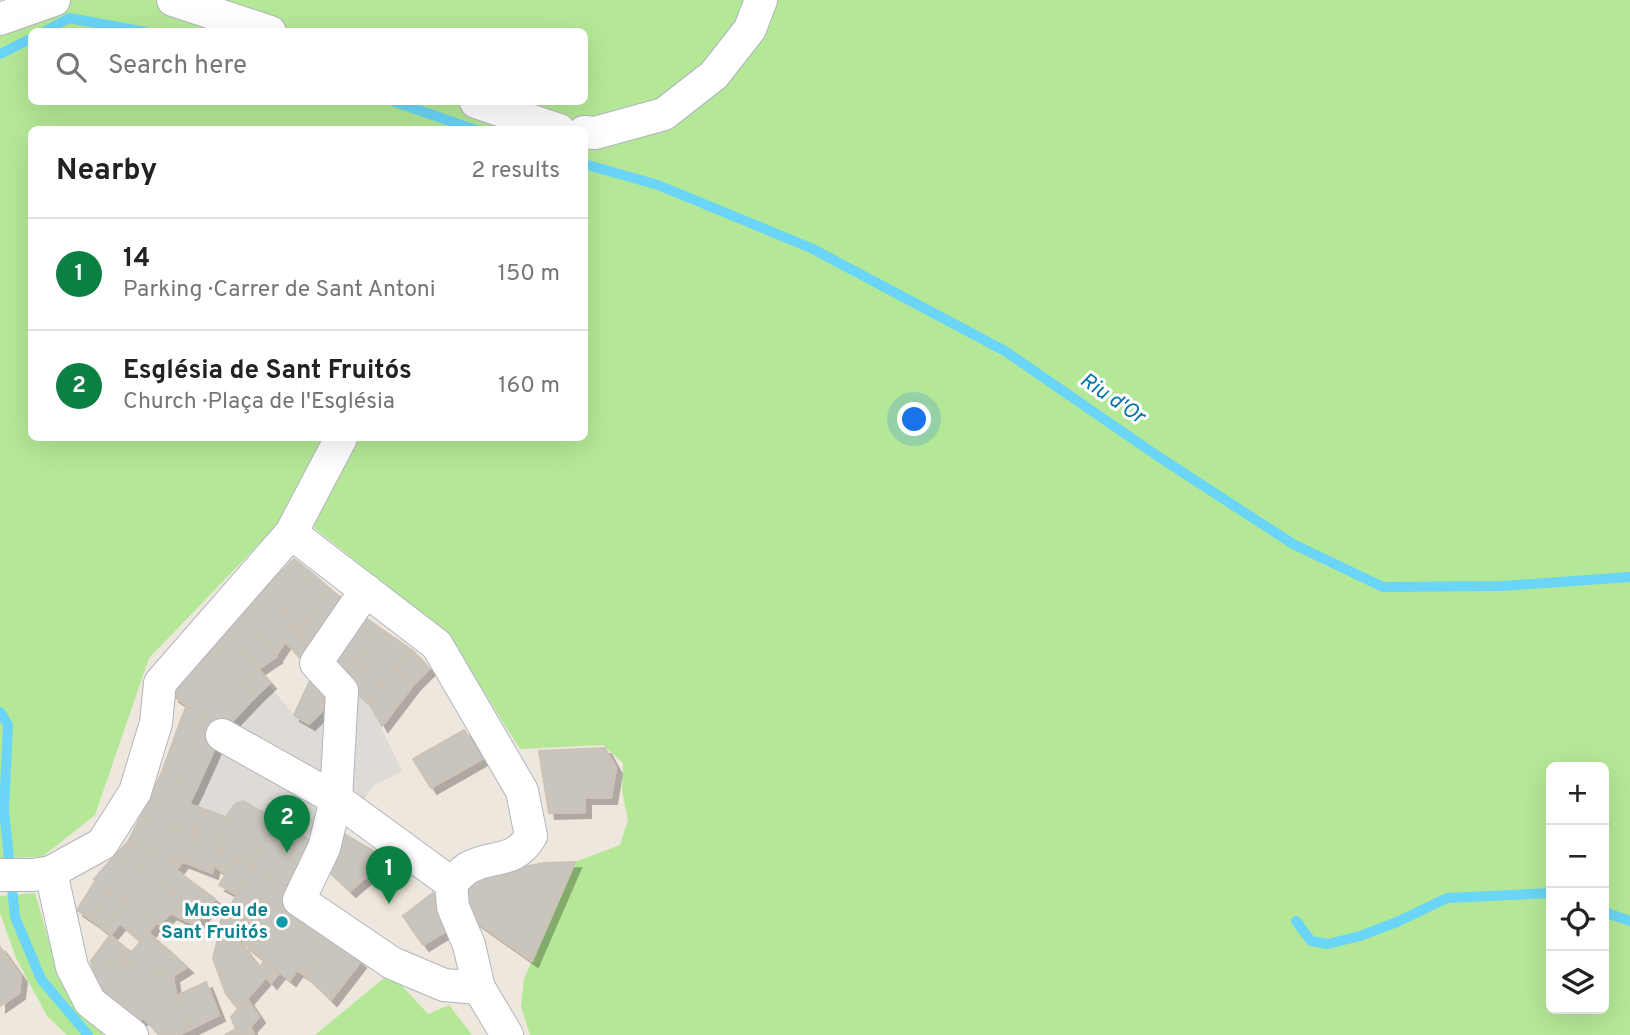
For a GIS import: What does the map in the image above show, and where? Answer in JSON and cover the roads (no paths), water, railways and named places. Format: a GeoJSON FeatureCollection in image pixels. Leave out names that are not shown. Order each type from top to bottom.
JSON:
{"type":"FeatureCollection","features":[{"type":"Feature","properties":{"kind":"street"},"geometry":{"type":"LineString","coordinates":[[0,19],[54,0]]}},
{"type":"Feature","properties":{"kind":"street"},"geometry":{"type":"LineString","coordinates":[[173,0],[258,28]]}},
{"type":"Feature","properties":{"kind":"street"},"geometry":{"type":"LineString","coordinates":[[588,132],[595,133],[664,114],[713,75],[750,29],[761,0]]}},
{"type":"Feature","properties":{"kind":"street"},"geometry":{"type":"LineString","coordinates":[[485,105],[547,126]]}},
{"type":"Feature","properties":{"kind":"street"},"geometry":{"type":"LineString","coordinates":[[0,875],[42,874],[102,844],[135,792],[156,723],[160,683],[291,533],[339,441]]}},
{"type":"Feature","properties":{"kind":"street"},"geometry":{"type":"LineString","coordinates":[[291,533],[437,645],[522,791],[531,836],[524,848],[514,855],[468,868],[451,883]]}},
{"type":"Feature","properties":{"kind":"street"},"geometry":{"type":"LineString","coordinates":[[366,590],[316,663],[342,691],[344,806],[299,900],[392,963],[444,985],[479,988]]}},
{"type":"Feature","properties":{"kind":"street"},"geometry":{"type":"LineString","coordinates":[[222,734],[344,806],[451,883],[453,907],[469,945],[479,988],[507,1035]]}},
{"type":"Feature","properties":{"kind":"street"},"geometry":{"type":"LineString","coordinates":[[42,874],[72,967],[90,1002],[132,1035]]}},
{"type":"Feature","properties":{"kind":"waterway","name":"Riu d'Or"},"geometry":{"type":"LineString","coordinates":[[51,28],[69,18],[124,28]]}},
{"type":"Feature","properties":{"kind":"waterway","name":"Riu d'Or"},"geometry":{"type":"LineString","coordinates":[[0,54],[28,40]]}},
{"type":"Feature","properties":{"kind":"waterway","name":"Riu d'Or"},"geometry":{"type":"LineString","coordinates":[[404,105],[464,126]]}},
{"type":"Feature","properties":{"kind":"waterway","name":"Riu d'Or"},"geometry":{"type":"LineString","coordinates":[[588,165],[658,185],[811,248],[1005,351],[1159,457],[1293,544],[1383,587],[1502,586],[1630,577]]}},
{"type":"Feature","properties":{"kind":"waterway"},"geometry":{"type":"LineString","coordinates":[[0,712],[8,725],[4,810],[15,917],[41,979],[88,1035]]}},
{"type":"Feature","properties":{"kind":"waterway"},"geometry":{"type":"LineString","coordinates":[[1296,921],[1311,941],[1328,944],[1397,922],[1447,898],[1546,893]]}},
{"type":"Feature","properties":{"kind":"waterway"},"geometry":{"type":"LineString","coordinates":[[1609,914],[1630,921]]}},
{"type":"Feature","properties":{"kind":"place","name":"Església de Sant Fruitós"},"geometry":{"type":"Point","coordinates":[287,853]}},
{"type":"Feature","properties":{"kind":"place","name":"14"},"geometry":{"type":"Point","coordinates":[389,904]}},
{"type":"Feature","properties":{"kind":"place","name":"Museu de Sant Fruitós"},"geometry":{"type":"Point","coordinates":[282,922]}}]}
